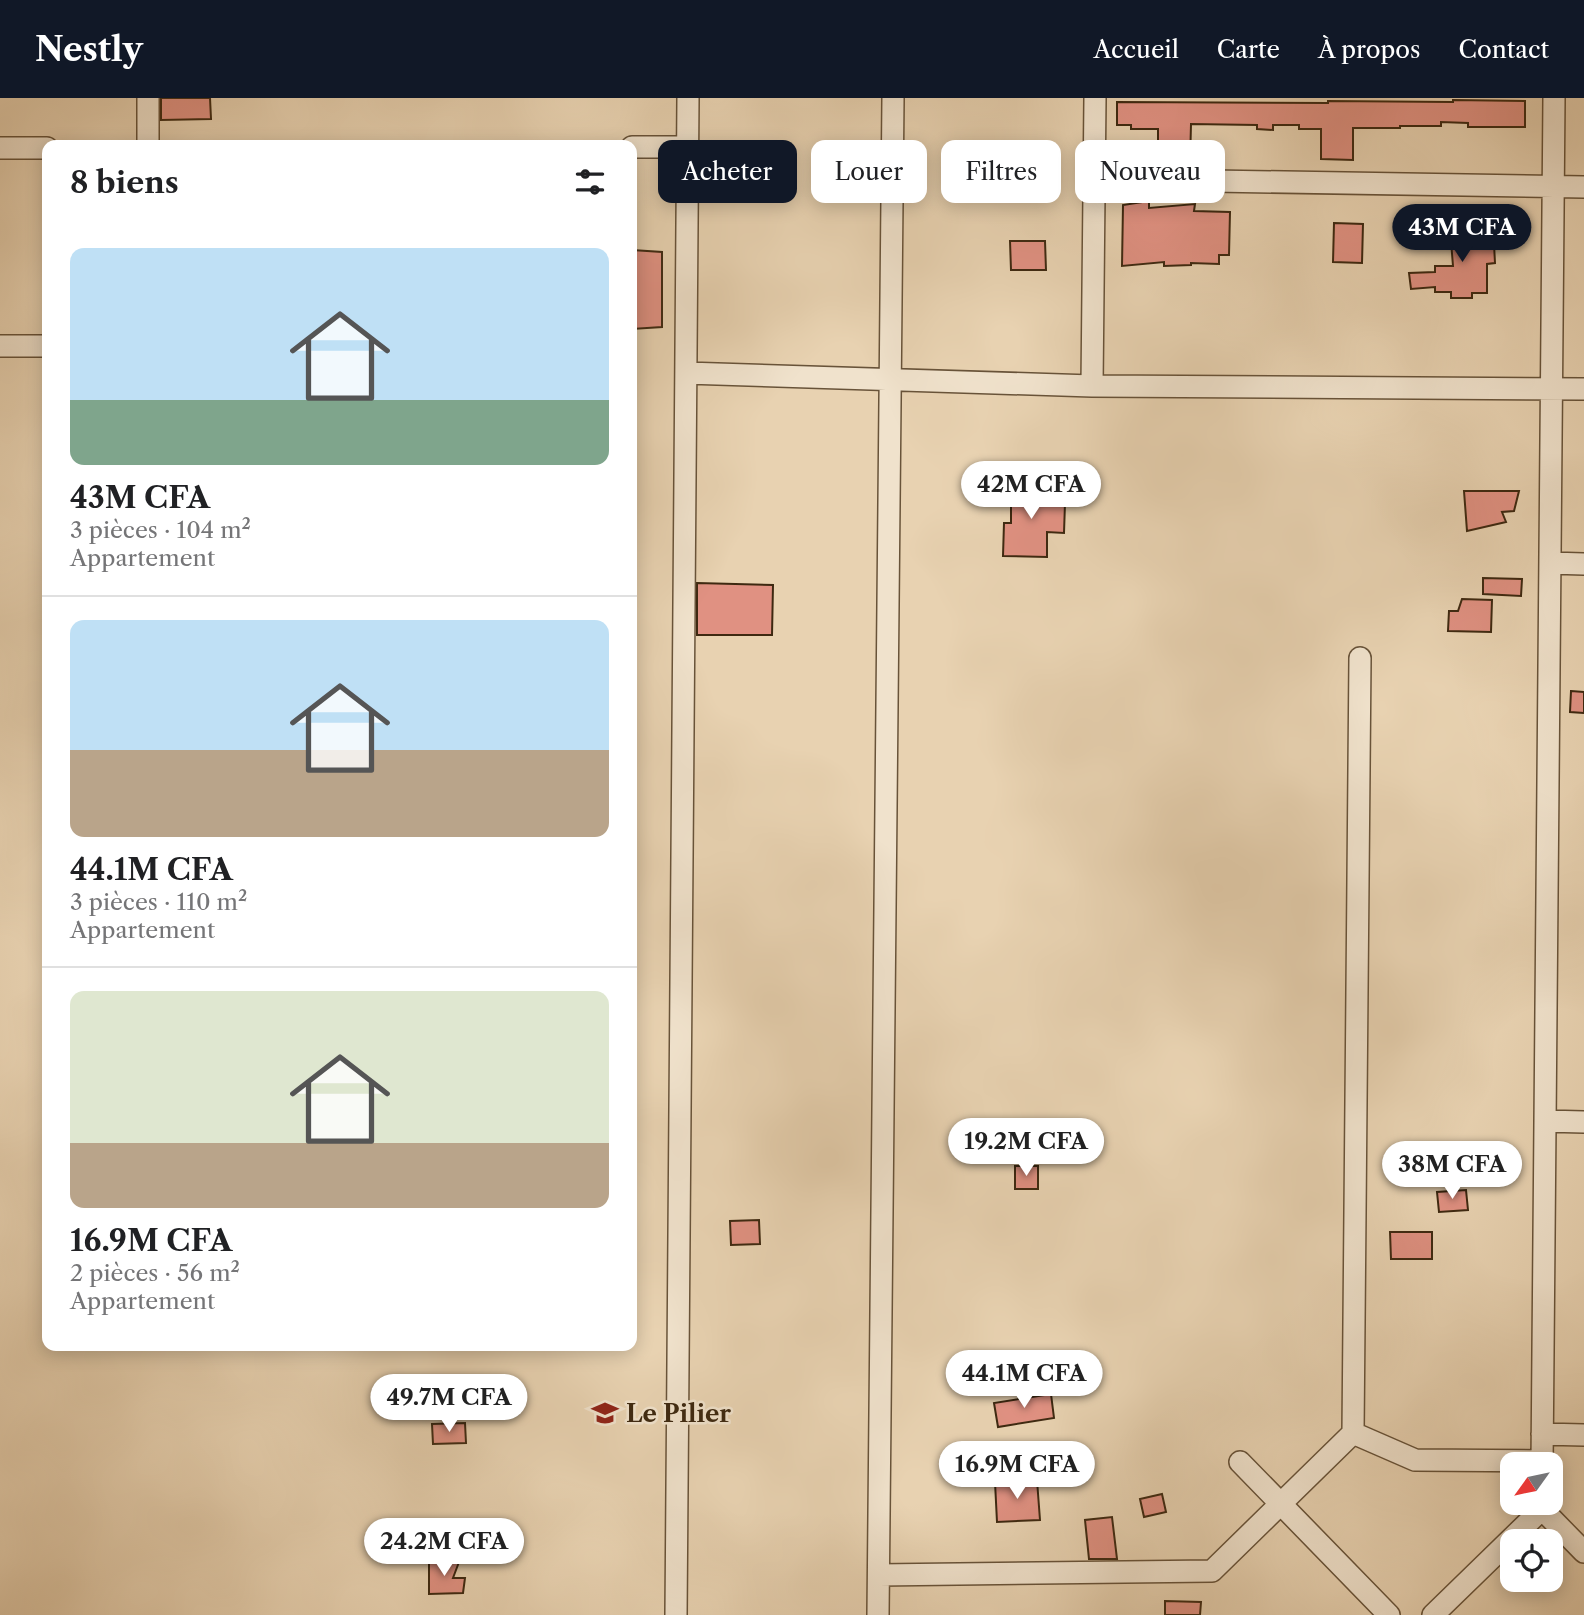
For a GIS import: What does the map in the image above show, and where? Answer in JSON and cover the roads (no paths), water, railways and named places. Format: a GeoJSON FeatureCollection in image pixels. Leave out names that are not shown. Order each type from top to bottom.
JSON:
{"type":"FeatureCollection","features":[{"type":"Feature","properties":{"kind":"street"},"geometry":{"type":"LineString","coordinates":[[148,98],[148,140]]}},
{"type":"Feature","properties":{"kind":"street"},"geometry":{"type":"LineString","coordinates":[[688,98],[688,140]]}},
{"type":"Feature","properties":{"kind":"street"},"geometry":{"type":"LineString","coordinates":[[878,1615],[893,98]]}},
{"type":"Feature","properties":{"kind":"street"},"geometry":{"type":"LineString","coordinates":[[1094,140],[1095,98]]}},
{"type":"Feature","properties":{"kind":"street"},"geometry":{"type":"LineString","coordinates":[[1542,1452],[1555,98]]}},
{"type":"Feature","properties":{"kind":"street"},"geometry":{"type":"LineString","coordinates":[[637,147],[658,147]]}},
{"type":"Feature","properties":{"kind":"street"},"geometry":{"type":"LineString","coordinates":[[0,148],[42,148]]}},
{"type":"Feature","properties":{"kind":"street"},"geometry":{"type":"LineString","coordinates":[[1225,181],[1584,187]]}},
{"type":"Feature","properties":{"kind":"street"},"geometry":{"type":"LineString","coordinates":[[676,1615],[688,203]]}},
{"type":"Feature","properties":{"kind":"street"},"geometry":{"type":"LineString","coordinates":[[1092,386],[1094,203]]}},
{"type":"Feature","properties":{"kind":"street"},"geometry":{"type":"LineString","coordinates":[[0,346],[42,346]]}},
{"type":"Feature","properties":{"kind":"street"},"geometry":{"type":"LineString","coordinates":[[686,373],[1092,386],[1584,389]]}},
{"type":"Feature","properties":{"kind":"street"},"geometry":{"type":"LineString","coordinates":[[1550,564],[1584,564]]}},
{"type":"Feature","properties":{"kind":"street"},"geometry":{"type":"LineString","coordinates":[[878,1575],[1212,1571],[1353,1433],[1360,657]]}},
{"type":"Feature","properties":{"kind":"street"},"geometry":{"type":"LineString","coordinates":[[1545,1121],[1584,1122]]}},
{"type":"Feature","properties":{"kind":"street"},"geometry":{"type":"LineString","coordinates":[[1353,1433],[1415,1460],[1500,1462]]}},
{"type":"Feature","properties":{"kind":"street"},"geometry":{"type":"LineString","coordinates":[[1542,1434],[1584,1435]]}},
{"type":"Feature","properties":{"kind":"street"},"geometry":{"type":"LineString","coordinates":[[1240,1462],[1389,1615]]}},
{"type":"Feature","properties":{"kind":"street"},"geometry":{"type":"LineString","coordinates":[[1433,1615],[1532,1516]]}},
{"type":"Feature","properties":{"kind":"street"},"geometry":{"type":"LineString","coordinates":[[1551,1516],[1584,1552]]}},
{"type":"Feature","properties":{"kind":"place","name":"Le Pilier"},"geometry":{"type":"Point","coordinates":[605,1413]}}]}
